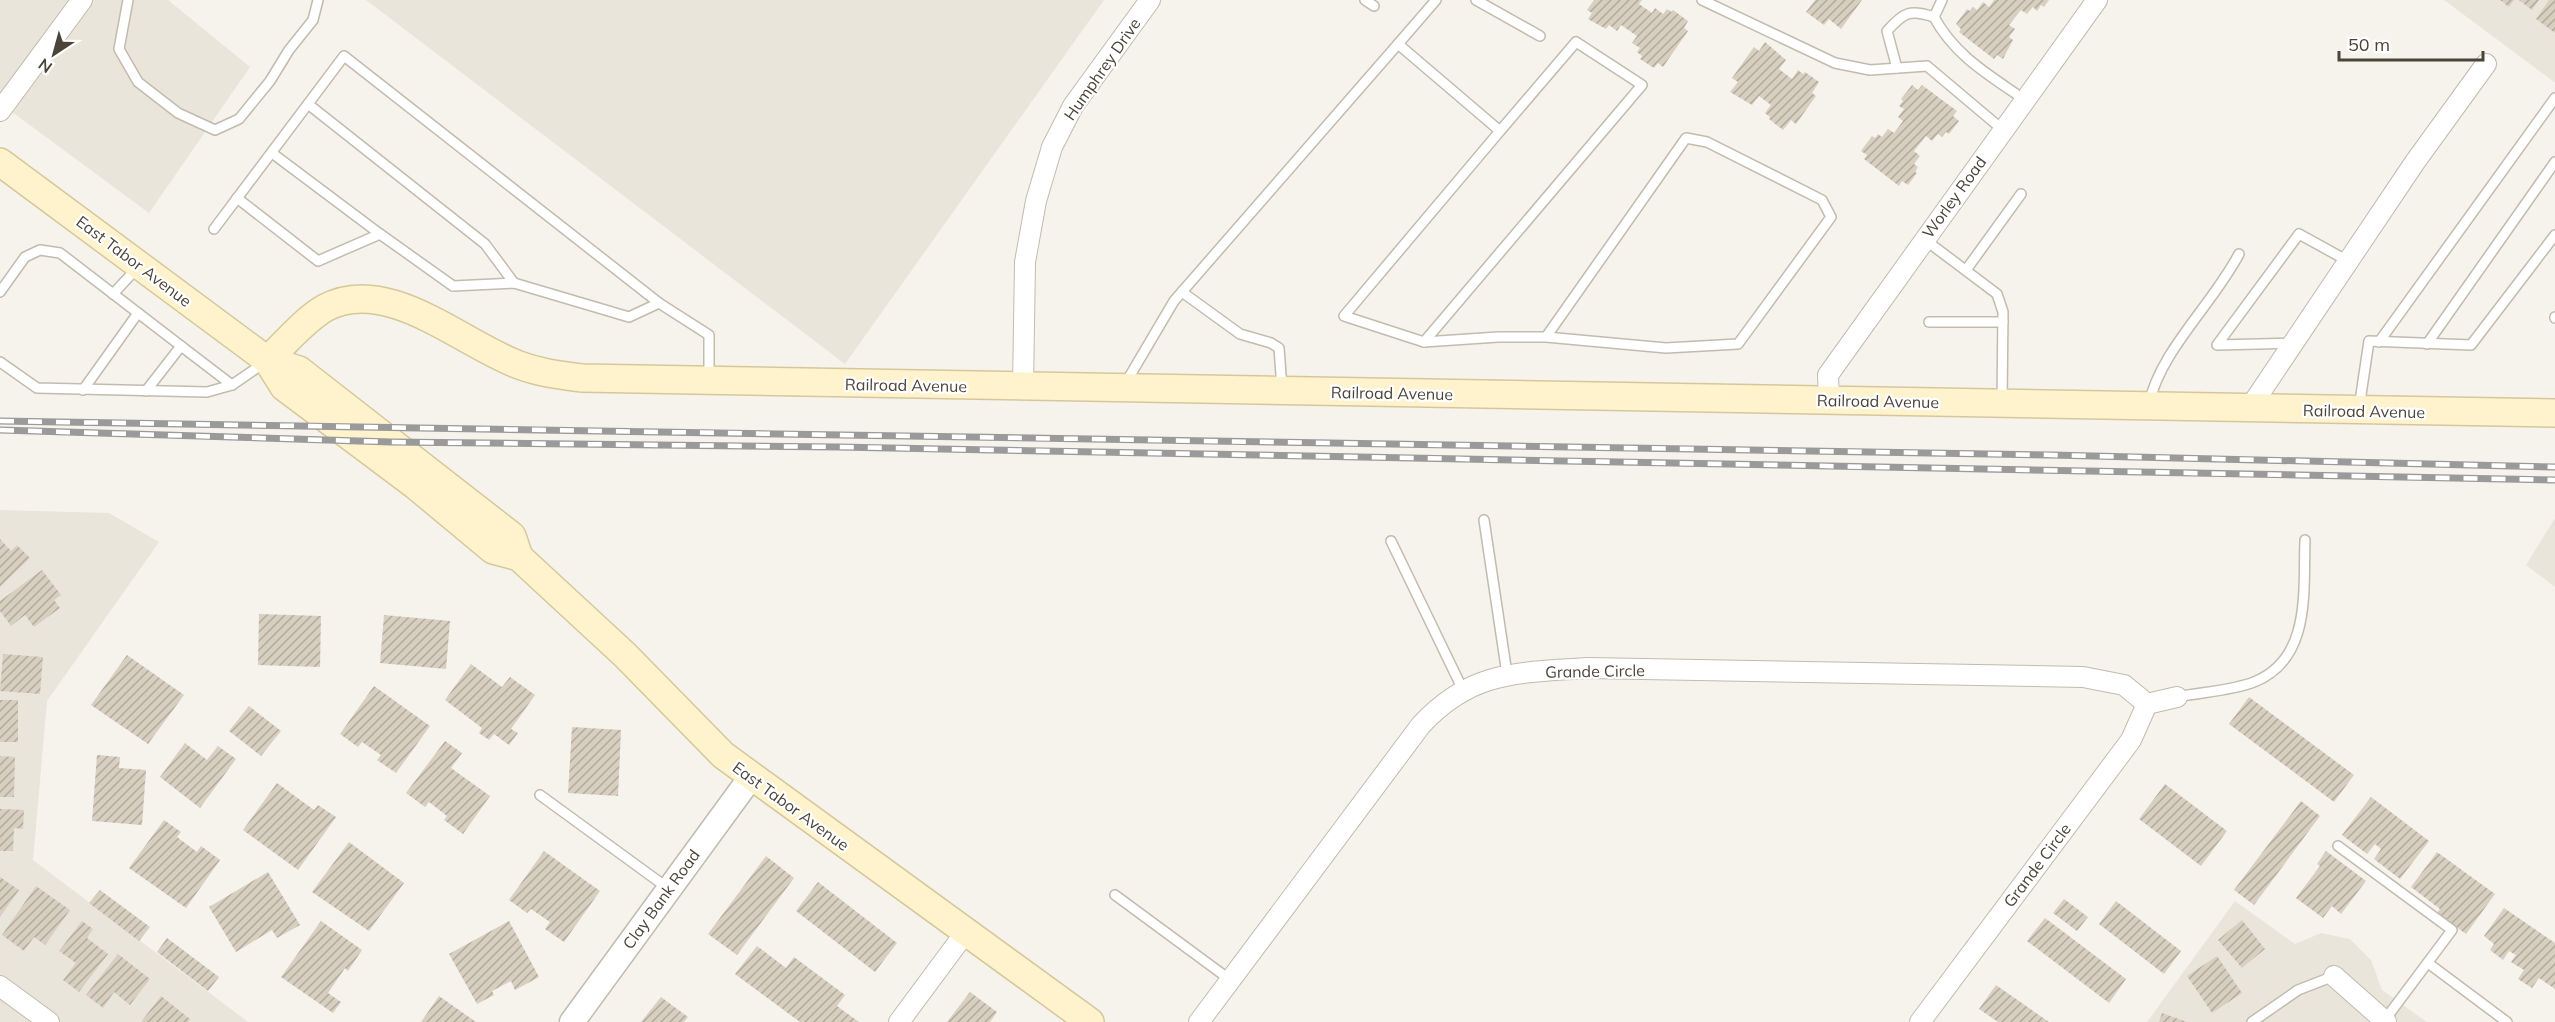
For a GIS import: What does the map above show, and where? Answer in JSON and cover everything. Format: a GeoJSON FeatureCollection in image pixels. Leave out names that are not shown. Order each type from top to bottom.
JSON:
{"type":"FeatureCollection","features":[{"type":"Feature","properties":{"kind":"main road","name":"East Tabor Avenue"},"geometry":{"type":"LineString","coordinates":[[0,162],[267,360],[284,387],[416,486],[494,550],[519,557],[625,656],[723,755],[1090,1022]]}},
{"type":"Feature","properties":{"kind":"main road","name":"Railroad Avenue"},"geometry":{"type":"LineString","coordinates":[[267,360],[325,309],[348,300],[372,297],[407,308],[518,365],[545,374],[582,378],[2555,413]]}},
{"type":"Feature","properties":{"kind":"street","name":"Humphrey Drive"},"geometry":{"type":"LineString","coordinates":[[1023,387],[1025,262],[1036,201],[1052,147],[1073,106],[1150,0]]}},
{"type":"Feature","properties":{"kind":"street","name":"Worley Road"},"geometry":{"type":"LineString","coordinates":[[1828,400],[1828,375],[1924,238],[2097,0]]}},
{"type":"Feature","properties":{"kind":"street"},"geometry":{"type":"LineString","coordinates":[[0,111],[77,2]]}},
{"type":"Feature","properties":{"kind":"street"},"geometry":{"type":"LineString","coordinates":[[2249,409],[2348,261],[2486,64]]}},
{"type":"Feature","properties":{"kind":"street","name":"Grande Circle"},"geometry":{"type":"LineString","coordinates":[[1199,1022],[1421,725],[1439,705],[1462,690],[1507,674],[1588,668],[2083,676],[2124,685],[2147,704],[2131,740],[1920,1022]]}},
{"type":"Feature","properties":{"kind":"street"},"geometry":{"type":"LineString","coordinates":[[2147,704],[2177,697]]}},
{"type":"Feature","properties":{"kind":"street","name":"Clay Bank Road"},"geometry":{"type":"LineString","coordinates":[[572,1022],[751,777]]}},
{"type":"Feature","properties":{"kind":"street"},"geometry":{"type":"LineString","coordinates":[[899,1022],[965,933]]}},
{"type":"Feature","properties":{"kind":"street"},"geometry":{"type":"LineString","coordinates":[[2334,976],[2385,1021]]}},
{"type":"Feature","properties":{"kind":"street"},"geometry":{"type":"LineString","coordinates":[[0,986],[49,1022]]}},
{"type":"Feature","properties":{"kind":"lane"},"geometry":{"type":"LineString","coordinates":[[128,0],[119,49],[138,82],[178,113],[215,130],[239,119],[270,81],[289,50],[313,20],[318,0]]}},
{"type":"Feature","properties":{"kind":"lane"},"geometry":{"type":"LineString","coordinates":[[1122,388],[1182,292],[1436,0]]}},
{"type":"Feature","properties":{"kind":"lane"},"geometry":{"type":"LineString","coordinates":[[1476,0],[1540,36]]}},
{"type":"Feature","properties":{"kind":"lane"},"geometry":{"type":"LineString","coordinates":[[1702,0],[1835,63],[1870,70],[1927,66],[2003,130]]}},
{"type":"Feature","properties":{"kind":"lane"},"geometry":{"type":"LineString","coordinates":[[1934,17],[1942,0]]}},
{"type":"Feature","properties":{"kind":"lane"},"geometry":{"type":"LineString","coordinates":[[1897,68],[1887,31],[1900,17],[1916,11],[1934,17],[1947,40],[1981,70],[2025,100]]}},
{"type":"Feature","properties":{"kind":"lane"},"geometry":{"type":"LineString","coordinates":[[1424,342],[1642,85],[1576,42],[1344,316],[1424,342],[1498,337],[1546,337],[1666,348],[1738,344],[1831,217],[1822,200],[1707,142],[1686,138],[1546,337]]}},
{"type":"Feature","properties":{"kind":"lane"},"geometry":{"type":"LineString","coordinates":[[1398,44],[1500,131]]}},
{"type":"Feature","properties":{"kind":"lane"},"geometry":{"type":"LineString","coordinates":[[214,229],[344,56],[659,303],[709,335],[709,380]]}},
{"type":"Feature","properties":{"kind":"lane"},"geometry":{"type":"LineString","coordinates":[[2379,342],[2555,98]]}},
{"type":"Feature","properties":{"kind":"lane"},"geometry":{"type":"LineString","coordinates":[[308,104],[485,243],[514,283]]}},
{"type":"Feature","properties":{"kind":"lane"},"geometry":{"type":"LineString","coordinates":[[272,153],[453,286],[514,283],[629,317],[659,303]]}},
{"type":"Feature","properties":{"kind":"lane"},"geometry":{"type":"LineString","coordinates":[[2427,344],[2555,162]]}},
{"type":"Feature","properties":{"kind":"lane"},"geometry":{"type":"LineString","coordinates":[[1966,270],[2021,194]]}},
{"type":"Feature","properties":{"kind":"lane"},"geometry":{"type":"LineString","coordinates":[[237,198],[318,261],[380,234]]}},
{"type":"Feature","properties":{"kind":"lane"},"geometry":{"type":"LineString","coordinates":[[2293,343],[2217,345],[2299,234],[2348,261]]}},
{"type":"Feature","properties":{"kind":"lane"},"geometry":{"type":"LineString","coordinates":[[2358,411],[2369,341],[2471,345],[2555,235]]}},
{"type":"Feature","properties":{"kind":"lane"},"geometry":{"type":"LineString","coordinates":[[1924,238],[1997,294],[2003,312],[2002,403]]}},
{"type":"Feature","properties":{"kind":"lane"},"geometry":{"type":"LineString","coordinates":[[0,292],[25,257],[40,250],[60,253],[232,385]]}},
{"type":"Feature","properties":{"kind":"lane"},"geometry":{"type":"LineString","coordinates":[[2149,407],[2158,375],[2226,279],[2239,254]]}},
{"type":"Feature","properties":{"kind":"lane"},"geometry":{"type":"LineString","coordinates":[[113,294],[140,265]]}},
{"type":"Feature","properties":{"kind":"lane"},"geometry":{"type":"LineString","coordinates":[[1182,292],[1240,334],[1271,343],[1279,348],[1282,391]]}},
{"type":"Feature","properties":{"kind":"lane"},"geometry":{"type":"LineString","coordinates":[[83,390],[138,313]]}},
{"type":"Feature","properties":{"kind":"lane"},"geometry":{"type":"LineString","coordinates":[[1929,322],[2003,322]]}},
{"type":"Feature","properties":{"kind":"lane"},"geometry":{"type":"LineString","coordinates":[[146,391],[182,346]]}},
{"type":"Feature","properties":{"kind":"lane"},"geometry":{"type":"LineString","coordinates":[[0,362],[37,388],[207,392],[232,385],[267,360]]}},
{"type":"Feature","properties":{"kind":"lane"},"geometry":{"type":"LineString","coordinates":[[1484,520],[1507,674]]}},
{"type":"Feature","properties":{"kind":"lane"},"geometry":{"type":"LineString","coordinates":[[2177,697],[2254,682],[2279,667],[2302,626],[2305,540]]}},
{"type":"Feature","properties":{"kind":"lane"},"geometry":{"type":"LineString","coordinates":[[1391,541],[1462,690]]}},
{"type":"Feature","properties":{"kind":"lane"},"geometry":{"type":"LineString","coordinates":[[540,795],[669,889]]}},
{"type":"Feature","properties":{"kind":"lane"},"geometry":{"type":"LineString","coordinates":[[2338,846],[2452,930],[2385,1021]]}},
{"type":"Feature","properties":{"kind":"lane"},"geometry":{"type":"LineString","coordinates":[[1115,895],[1229,979]]}},
{"type":"Feature","properties":{"kind":"lane"},"geometry":{"type":"LineString","coordinates":[[2428,963],[2507,1022]]}},
{"type":"Feature","properties":{"kind":"lane"},"geometry":{"type":"LineString","coordinates":[[2252,1022],[2298,990],[2334,976]]}},
{"type":"Feature","properties":{"kind":"shaded area"},"geometry":{"type":"Polygon","coordinates":[[[0,0],[168,0],[250,67],[149,213],[0,103],[0,0]]]}},
{"type":"Feature","properties":{"kind":"shaded area"},"geometry":{"type":"Polygon","coordinates":[[[366,0],[1104,0],[845,364],[366,0]]]}},
{"type":"Feature","properties":{"kind":"shaded area"},"geometry":{"type":"Polygon","coordinates":[[[2444,0],[2555,0],[2555,82],[2554,82],[2444,0]]]}},
{"type":"Feature","properties":{"kind":"shaded area"},"geometry":{"type":"Polygon","coordinates":[[[0,510],[109,513],[159,542],[47,701],[33,860],[248,1022],[0,1022],[0,510]]]}},
{"type":"Feature","properties":{"kind":"shaded area"},"geometry":{"type":"Polygon","coordinates":[[[2555,518],[2555,587],[2526,565],[2555,518]]]}},
{"type":"Feature","properties":{"kind":"shaded area"},"geometry":{"type":"Polygon","coordinates":[[[2235,901],[2295,944],[2321,933],[2350,939],[2371,960],[2382,990],[2427,1022],[2147,1022],[2235,901]]]}},
{"type":"Feature","properties":{"kind":"building"},"geometry":{"type":"Polygon","coordinates":[[[1594,0],[1642,0],[1639,4],[1652,13],[1655,8],[1663,14],[1667,9],[1672,12],[1673,10],[1688,21],[1684,28],[1688,31],[1663,67],[1658,63],[1654,68],[1640,59],[1642,56],[1637,52],[1640,48],[1632,43],[1637,36],[1621,25],[1617,31],[1609,25],[1606,29],[1588,19],[1592,13],[1587,10],[1594,0]]]}},
{"type":"Feature","properties":{"kind":"building"},"geometry":{"type":"Polygon","coordinates":[[[1815,0],[1862,0],[1841,29],[1829,19],[1824,25],[1806,12],[1815,0]]]}},
{"type":"Feature","properties":{"kind":"building"},"geometry":{"type":"Polygon","coordinates":[[[1994,0],[2049,0],[2037,11],[2033,7],[2027,14],[2021,10],[2009,25],[2015,29],[2009,37],[2013,40],[2003,59],[1997,55],[1994,59],[1959,32],[1961,29],[1956,24],[1967,9],[1970,11],[1973,7],[1977,10],[1983,2],[1989,7],[1994,0]]]}},
{"type":"Feature","properties":{"kind":"building"},"geometry":{"type":"Polygon","coordinates":[[[2500,0],[2514,0],[2509,7],[2500,0]]]}},
{"type":"Feature","properties":{"kind":"building"},"geometry":{"type":"Polygon","coordinates":[[[2519,0],[2539,0],[2532,10],[2519,0]]]}},
{"type":"Feature","properties":{"kind":"building"},"geometry":{"type":"Polygon","coordinates":[[[2549,0],[2555,0],[2555,33],[2536,19],[2549,0]]]}},
{"type":"Feature","properties":{"kind":"building"},"geometry":{"type":"Polygon","coordinates":[[[1765,42],[1786,60],[1779,69],[1792,79],[1798,70],[1819,82],[1812,93],[1816,96],[1796,124],[1791,120],[1783,130],[1769,119],[1770,117],[1765,113],[1771,105],[1759,96],[1752,105],[1730,92],[1738,82],[1732,78],[1754,47],[1759,51],[1765,42]]]}},
{"type":"Feature","properties":{"kind":"building"},"geometry":{"type":"Polygon","coordinates":[[[1912,85],[1918,90],[1922,85],[1957,111],[1953,116],[1959,121],[1949,134],[1946,132],[1942,137],[1938,134],[1932,141],[1926,136],[1914,151],[1920,156],[1914,164],[1918,167],[1915,172],[1917,173],[1908,185],[1902,181],[1899,186],[1864,159],[1867,155],[1861,151],[1872,136],[1875,138],[1878,134],[1882,137],[1888,129],[1894,133],[1903,121],[1898,117],[1904,109],[1899,106],[1903,101],[1901,99],[1912,85]]]}},
{"type":"Feature","properties":{"kind":"building"},"geometry":{"type":"Polygon","coordinates":[[[0,539],[11,551],[17,545],[30,558],[0,587],[0,539]]]}},
{"type":"Feature","properties":{"kind":"building"},"geometry":{"type":"Polygon","coordinates":[[[42,570],[61,595],[54,600],[60,608],[34,627],[25,615],[11,626],[0,611],[0,601],[42,570]]]}},
{"type":"Feature","properties":{"kind":"building"},"geometry":{"type":"Polygon","coordinates":[[[259,614],[321,616],[320,667],[258,665],[259,614]]]}},
{"type":"Feature","properties":{"kind":"building"},"geometry":{"type":"Polygon","coordinates":[[[384,615],[450,621],[446,669],[380,663],[384,615]]]}},
{"type":"Feature","properties":{"kind":"building"},"geometry":{"type":"Polygon","coordinates":[[[3,654],[43,657],[40,694],[0,691],[3,654]]]}},
{"type":"Feature","properties":{"kind":"building"},"geometry":{"type":"Polygon","coordinates":[[[127,655],[184,695],[148,744],[91,705],[127,655]]]}},
{"type":"Feature","properties":{"kind":"building"},"geometry":{"type":"Polygon","coordinates":[[[471,664],[502,687],[510,677],[535,695],[511,729],[518,733],[509,745],[494,734],[489,740],[479,733],[482,728],[445,700],[471,664]]]}},
{"type":"Feature","properties":{"kind":"building"},"geometry":{"type":"Polygon","coordinates":[[[374,686],[430,726],[396,773],[377,760],[381,755],[362,742],[358,747],[340,734],[374,686]]]}},
{"type":"Feature","properties":{"kind":"building"},"geometry":{"type":"Polygon","coordinates":[[[2249,697],[2354,775],[2334,802],[2229,724],[2249,697]]]}},
{"type":"Feature","properties":{"kind":"building"},"geometry":{"type":"Polygon","coordinates":[[[0,700],[18,700],[18,742],[0,742],[0,700]]]}},
{"type":"Feature","properties":{"kind":"building"},"geometry":{"type":"Polygon","coordinates":[[[249,706],[281,731],[261,756],[229,731],[249,706]]]}},
{"type":"Feature","properties":{"kind":"building"},"geometry":{"type":"Polygon","coordinates":[[[572,727],[621,730],[618,796],[568,793],[572,727]]]}},
{"type":"Feature","properties":{"kind":"building"},"geometry":{"type":"Polygon","coordinates":[[[445,741],[462,753],[451,768],[490,796],[463,834],[444,820],[447,816],[429,802],[425,807],[406,793],[445,741]]]}},
{"type":"Feature","properties":{"kind":"building"},"geometry":{"type":"Polygon","coordinates":[[[185,743],[207,760],[218,746],[236,759],[200,808],[160,777],[185,743]]]}},
{"type":"Feature","properties":{"kind":"building"},"geometry":{"type":"Polygon","coordinates":[[[97,755],[120,757],[119,768],[146,770],[142,825],[92,821],[97,755]]]}},
{"type":"Feature","properties":{"kind":"building"},"geometry":{"type":"Polygon","coordinates":[[[0,756],[15,757],[14,797],[0,797],[0,756]]]}},
{"type":"Feature","properties":{"kind":"building"},"geometry":{"type":"Polygon","coordinates":[[[277,783],[314,810],[318,805],[336,817],[298,870],[243,830],[277,783]]]}},
{"type":"Feature","properties":{"kind":"building"},"geometry":{"type":"Polygon","coordinates":[[[2165,784],[2227,831],[2201,866],[2139,819],[2165,784]]]}},
{"type":"Feature","properties":{"kind":"building"},"geometry":{"type":"Polygon","coordinates":[[[2371,797],[2429,841],[2400,879],[2374,859],[2381,849],[2375,844],[2367,854],[2342,835],[2371,797]]]}},
{"type":"Feature","properties":{"kind":"building"},"geometry":{"type":"Polygon","coordinates":[[[2301,801],[2320,816],[2254,905],[2234,890],[2301,801]]]}},
{"type":"Feature","properties":{"kind":"building"},"geometry":{"type":"Polygon","coordinates":[[[0,809],[24,810],[23,829],[14,828],[13,851],[0,851],[0,809]]]}},
{"type":"Feature","properties":{"kind":"building"},"geometry":{"type":"Polygon","coordinates":[[[164,820],[181,832],[177,837],[197,852],[201,846],[220,860],[186,908],[129,868],[164,820]]]}},
{"type":"Feature","properties":{"kind":"building"},"geometry":{"type":"Polygon","coordinates":[[[349,842],[404,883],[369,931],[312,892],[349,842]]]}},
{"type":"Feature","properties":{"kind":"building"},"geometry":{"type":"Polygon","coordinates":[[[544,851],[600,891],[564,942],[545,929],[550,922],[531,909],[527,913],[509,900],[544,851]]]}},
{"type":"Feature","properties":{"kind":"building"},"geometry":{"type":"Polygon","coordinates":[[[2326,851],[2366,881],[2341,914],[2332,906],[2323,918],[2296,898],[2320,866],[2317,864],[2326,851]]]}},
{"type":"Feature","properties":{"kind":"building"},"geometry":{"type":"Polygon","coordinates":[[[2437,852],[2495,894],[2466,934],[2437,913],[2440,909],[2411,887],[2437,852]]]}},
{"type":"Feature","properties":{"kind":"building"},"geometry":{"type":"Polygon","coordinates":[[[766,856],[794,878],[737,955],[708,934],[766,856]]]}},
{"type":"Feature","properties":{"kind":"building"},"geometry":{"type":"Polygon","coordinates":[[[268,872],[300,925],[277,938],[272,930],[236,952],[209,907],[268,872]]]}},
{"type":"Feature","properties":{"kind":"building"},"geometry":{"type":"Polygon","coordinates":[[[0,877],[19,890],[0,917],[0,877]]]}},
{"type":"Feature","properties":{"kind":"building"},"geometry":{"type":"Polygon","coordinates":[[[818,882],[897,943],[875,972],[796,911],[818,882]]]}},
{"type":"Feature","properties":{"kind":"building"},"geometry":{"type":"Polygon","coordinates":[[[36,886],[70,910],[45,945],[34,937],[24,951],[2,935],[36,886]]]}},
{"type":"Feature","properties":{"kind":"building"},"geometry":{"type":"Polygon","coordinates":[[[100,890],[150,927],[139,941],[89,903],[100,890]]]}},
{"type":"Feature","properties":{"kind":"building"},"geometry":{"type":"Polygon","coordinates":[[[2064,899],[2088,917],[2077,931],[2053,913],[2064,899]]]}},
{"type":"Feature","properties":{"kind":"building"},"geometry":{"type":"Polygon","coordinates":[[[2116,901],[2181,951],[2164,974],[2099,924],[2116,901]]]}},
{"type":"Feature","properties":{"kind":"building"},"geometry":{"type":"Polygon","coordinates":[[[2504,908],[2555,943],[2555,989],[2539,978],[2532,988],[2518,979],[2524,970],[2511,962],[2516,955],[2509,951],[2503,960],[2490,950],[2494,944],[2484,936],[2504,908]]]}},
{"type":"Feature","properties":{"kind":"building"},"geometry":{"type":"Polygon","coordinates":[[[2045,918],[2126,979],[2109,1003],[2027,941],[2045,918]]]}},
{"type":"Feature","properties":{"kind":"building"},"geometry":{"type":"Polygon","coordinates":[[[2242,920],[2265,949],[2242,968],[2218,940],[2242,920]]]}},
{"type":"Feature","properties":{"kind":"building"},"geometry":{"type":"Polygon","coordinates":[[[82,921],[93,929],[87,938],[108,954],[79,992],[63,980],[76,963],[59,951],[82,921]]]}},
{"type":"Feature","properties":{"kind":"building"},"geometry":{"type":"Polygon","coordinates":[[[321,921],[362,950],[348,971],[345,968],[328,993],[341,1002],[333,1013],[281,977],[321,921]]]}},
{"type":"Feature","properties":{"kind":"building"},"geometry":{"type":"Polygon","coordinates":[[[509,921],[539,977],[515,990],[511,981],[492,991],[494,995],[477,1004],[449,954],[509,921]]]}},
{"type":"Feature","properties":{"kind":"building"},"geometry":{"type":"Polygon","coordinates":[[[167,938],[219,977],[208,991],[157,952],[167,938]]]}},
{"type":"Feature","properties":{"kind":"building"},"geometry":{"type":"Polygon","coordinates":[[[757,946],[786,968],[794,957],[845,995],[837,1006],[859,1022],[800,1022],[735,974],[757,946]]]}},
{"type":"Feature","properties":{"kind":"building"},"geometry":{"type":"Polygon","coordinates":[[[118,954],[150,979],[130,1005],[114,992],[103,1008],[86,995],[118,954]]]}},
{"type":"Feature","properties":{"kind":"building"},"geometry":{"type":"Polygon","coordinates":[[[2217,956],[2242,993],[2212,1013],[2187,976],[2217,956]]]}},
{"type":"Feature","properties":{"kind":"building"},"geometry":{"type":"Polygon","coordinates":[[[1996,985],[2049,1022],[1998,1022],[1979,1009],[1996,985]]]}},
{"type":"Feature","properties":{"kind":"building"},"geometry":{"type":"Polygon","coordinates":[[[970,992],[997,1012],[990,1022],[947,1022],[970,992]]]}},
{"type":"Feature","properties":{"kind":"building"},"geometry":{"type":"Polygon","coordinates":[[[161,996],[190,1019],[188,1022],[141,1022],[161,996]]]}},
{"type":"Feature","properties":{"kind":"building"},"geometry":{"type":"Polygon","coordinates":[[[439,996],[476,1022],[421,1022],[439,996]]]}},
{"type":"Feature","properties":{"kind":"building"},"geometry":{"type":"Polygon","coordinates":[[[661,997],[688,1017],[684,1022],[641,1022],[661,997]]]}},
{"type":"Feature","properties":{"kind":"building"},"geometry":{"type":"Polygon","coordinates":[[[2162,1013],[2187,1022],[2159,1022],[2162,1013]]]}},
{"type":"Feature","properties":{"kind":"railway"},"geometry":{"type":"LineString","coordinates":[[0,421],[2052,455],[2555,467]]}},
{"type":"Feature","properties":{"kind":"railway"},"geometry":{"type":"LineString","coordinates":[[0,430],[391,442],[838,447],[2555,480]]}}]}
